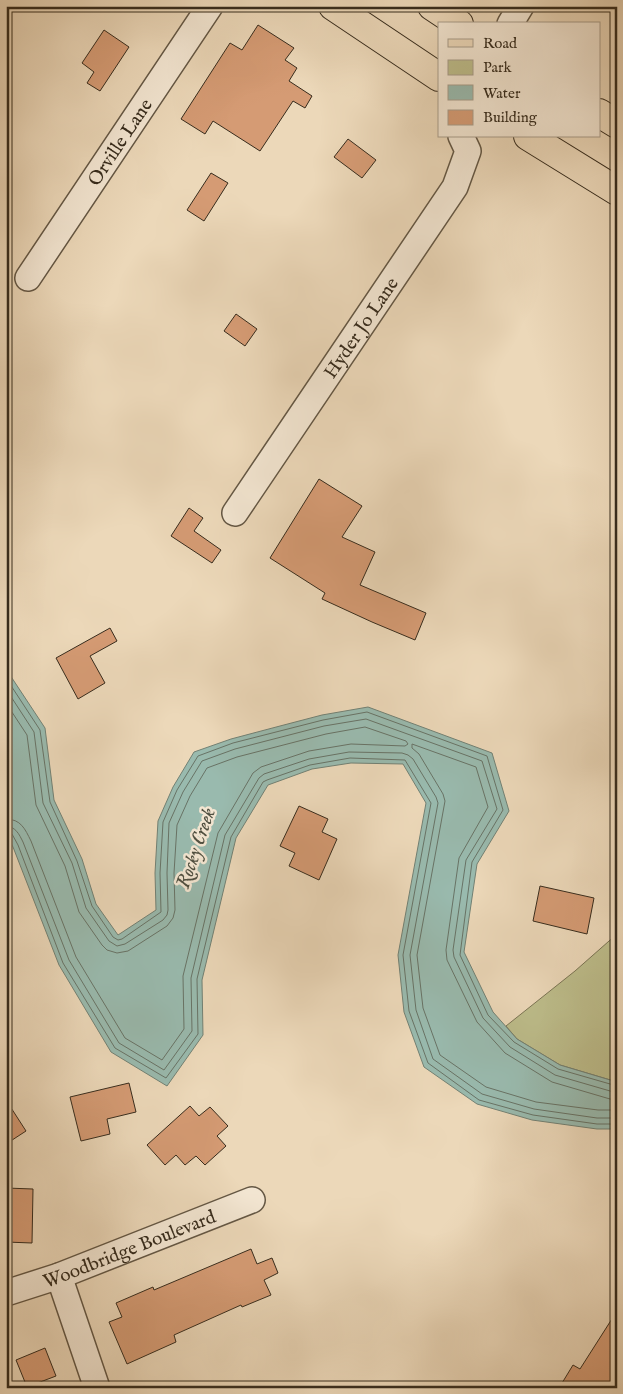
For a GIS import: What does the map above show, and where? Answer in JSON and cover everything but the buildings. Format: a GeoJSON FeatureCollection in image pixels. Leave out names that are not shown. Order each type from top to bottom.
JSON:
{"type":"FeatureCollection","features":[{"type":"Feature","properties":{"kind":"main road"},"geometry":{"type":"LineString","coordinates":[[333,6],[438,75]]}},
{"type":"Feature","properties":{"kind":"main road"},"geometry":{"type":"LineString","coordinates":[[432,6],[456,22]]}},
{"type":"Feature","properties":{"kind":"main road"},"geometry":{"type":"LineString","coordinates":[[600,114],[617,124]]}},
{"type":"Feature","properties":{"kind":"main road"},"geometry":{"type":"LineString","coordinates":[[531,138],[617,191]]}},
{"type":"Feature","properties":{"kind":"street","name":"Orville Lane"},"geometry":{"type":"LineString","coordinates":[[28,278],[210,6]]}},
{"type":"Feature","properties":{"kind":"street"},"geometry":{"type":"LineString","coordinates":[[511,22],[521,6]]}},
{"type":"Feature","properties":{"kind":"street","name":"Hyder Jo Lane"},"geometry":{"type":"LineString","coordinates":[[235,513],[455,187],[468,151],[462,138]]}},
{"type":"Feature","properties":{"kind":"street","name":"Woodbridge Boulevard"},"geometry":{"type":"LineString","coordinates":[[6,1293],[59,1276],[252,1200]]}},
{"type":"Feature","properties":{"kind":"street"},"geometry":{"type":"LineString","coordinates":[[59,1276],[97,1388]]}},
{"type":"Feature","properties":{"kind":"green space"},"geometry":{"type":"Polygon","coordinates":[[[617,934],[617,1082],[560,1065],[517,1039],[506,1026],[575,971],[617,934]]]}},
{"type":"Feature","properties":{"kind":"water","name":"Rocky Creek"},"geometry":{"type":"Polygon","coordinates":[[[6,669],[45,728],[54,800],[82,859],[96,904],[118,935],[156,910],[155,873],[158,821],[173,787],[194,752],[231,739],[322,715],[368,707],[492,753],[509,811],[477,864],[464,952],[493,1012],[517,1039],[560,1065],[617,1082],[617,1129],[597,1129],[532,1120],[477,1104],[424,1067],[404,1012],[398,955],[426,803],[403,764],[351,763],[312,769],[268,785],[236,838],[202,980],[203,1035],[167,1086],[111,1052],[59,965],[13,847],[6,834],[6,669]]]}}]}
